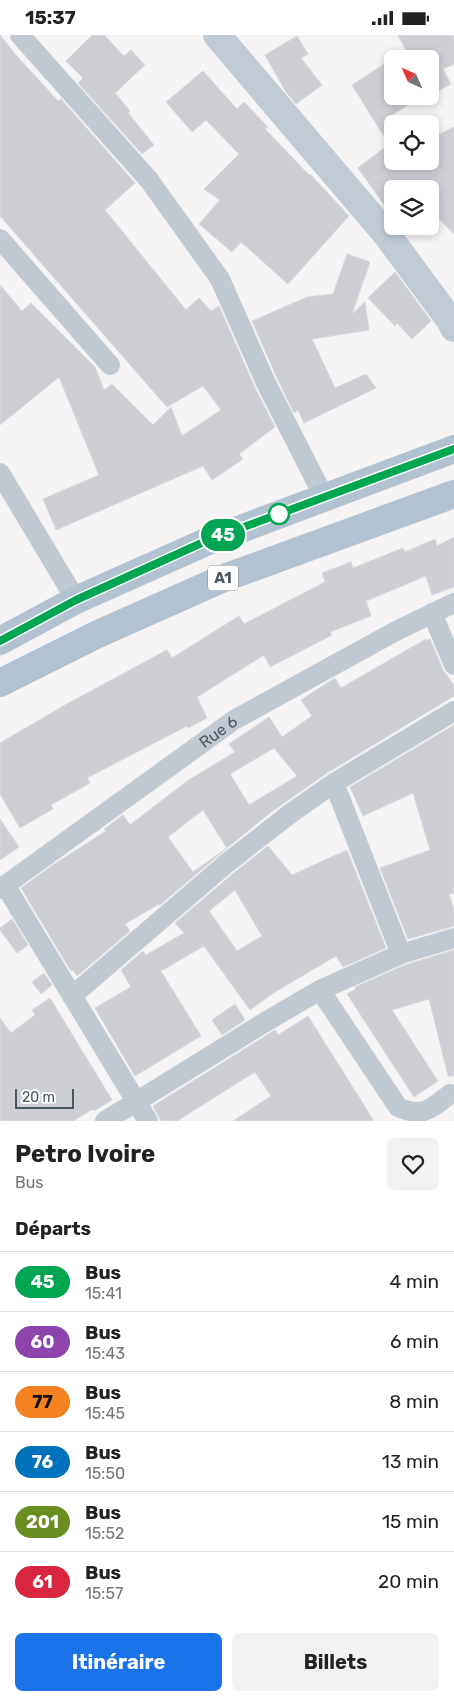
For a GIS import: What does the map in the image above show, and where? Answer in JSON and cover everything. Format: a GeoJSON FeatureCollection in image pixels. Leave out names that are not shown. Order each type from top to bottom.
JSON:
{"type":"FeatureCollection","features":[{"type":"Feature","properties":{"kind":"main road","name":"A1"},"geometry":{"type":"LineString","coordinates":[[0,641],[76,600],[206,541],[454,449]]}},
{"type":"Feature","properties":{"kind":"main road","name":"A1"},"geometry":{"type":"LineString","coordinates":[[0,683],[98,634],[224,578],[454,495]]}},
{"type":"Feature","properties":{"kind":"street"},"geometry":{"type":"LineString","coordinates":[[20,35],[149,180],[220,279],[266,383],[324,497]]}},
{"type":"Feature","properties":{"kind":"street"},"geometry":{"type":"LineString","coordinates":[[217,35],[387,235],[454,329]]}},
{"type":"Feature","properties":{"kind":"street"},"geometry":{"type":"LineString","coordinates":[[0,239],[110,365]]}},
{"type":"Feature","properties":{"kind":"street"},"geometry":{"type":"LineString","coordinates":[[0,473],[76,600]]}},
{"type":"Feature","properties":{"kind":"street","name":"Rue 6"},"geometry":{"type":"LineString","coordinates":[[2,887],[234,719],[454,603]]}},
{"type":"Feature","properties":{"kind":"street"},"geometry":{"type":"LineString","coordinates":[[432,613],[454,665]]}},
{"type":"Feature","properties":{"kind":"street"},"geometry":{"type":"LineString","coordinates":[[72,997],[227,863],[291,813],[334,783],[454,711]]}},
{"type":"Feature","properties":{"kind":"street"},"geometry":{"type":"LineString","coordinates":[[334,783],[401,954]]}},
{"type":"Feature","properties":{"kind":"street"},"geometry":{"type":"LineString","coordinates":[[2,887],[148,1121]]}},
{"type":"Feature","properties":{"kind":"street"},"geometry":{"type":"LineString","coordinates":[[104,1121],[320,990],[401,954],[454,938]]}},
{"type":"Feature","properties":{"kind":"street"},"geometry":{"type":"LineString","coordinates":[[320,990],[398,1107],[411,1113],[431,1109],[450,1093]]}},
{"type":"Feature","properties":{"kind":"building"},"geometry":{"type":"Polygon","coordinates":[[[0,35],[58,101],[61,99],[135,183],[105,210],[186,310],[199,298],[211,311],[219,306],[255,388],[275,427],[239,454],[243,459],[212,480],[203,466],[56,530],[43,499],[99,475],[59,377],[0,425],[0,285],[22,311],[31,303],[95,367],[104,390],[112,384],[153,425],[171,407],[182,436],[221,410],[203,386],[167,407],[0,216],[0,35]]]}},
{"type":"Feature","properties":{"kind":"building"},"geometry":{"type":"Polygon","coordinates":[[[92,35],[104,35],[124,56],[131,50],[145,65],[115,93],[130,111],[128,113],[154,145],[142,154],[78,83],[83,78],[66,61],[92,35]]]}},
{"type":"Feature","properties":{"kind":"building"},"geometry":{"type":"Polygon","coordinates":[[[398,35],[454,35],[454,64],[443,69],[451,84],[439,90],[439,50],[406,50],[398,35]]]}},
{"type":"Feature","properties":{"kind":"building"},"geometry":{"type":"Polygon","coordinates":[[[297,36],[308,54],[301,58],[322,85],[296,104],[286,92],[265,55],[297,36]]]}},
{"type":"Feature","properties":{"kind":"building"},"geometry":{"type":"Polygon","coordinates":[[[384,64],[384,105],[408,105],[392,115],[384,115],[384,136],[352,85],[384,64]]]}},
{"type":"Feature","properties":{"kind":"building"},"geometry":{"type":"Polygon","coordinates":[[[203,71],[237,109],[244,102],[268,127],[265,129],[349,216],[288,284],[241,242],[232,252],[199,224],[220,200],[204,189],[239,154],[206,120],[192,132],[166,102],[203,71]]]}},
{"type":"Feature","properties":{"kind":"building"},"geometry":{"type":"Polygon","coordinates":[[[454,127],[454,234],[439,219],[439,180],[384,180],[384,205],[358,168],[384,148],[384,170],[439,170],[439,134],[454,127]]]}},
{"type":"Feature","properties":{"kind":"building"},"geometry":{"type":"Polygon","coordinates":[[[347,254],[370,262],[352,314],[365,302],[369,330],[312,339],[335,388],[366,374],[376,388],[304,423],[298,410],[294,413],[252,321],[307,297],[333,294],[347,254]]]}},
{"type":"Feature","properties":{"kind":"building"},"geometry":{"type":"Polygon","coordinates":[[[395,272],[431,321],[412,339],[397,323],[395,326],[368,298],[395,272]]]}},
{"type":"Feature","properties":{"kind":"building"},"geometry":{"type":"Polygon","coordinates":[[[454,537],[454,587],[432,595],[426,576],[366,601],[371,616],[330,632],[332,635],[270,667],[264,655],[197,697],[207,718],[188,728],[187,726],[87,778],[90,783],[51,805],[53,809],[20,828],[0,794],[0,743],[65,705],[167,650],[172,658],[239,616],[244,624],[325,582],[322,573],[351,562],[353,568],[403,548],[405,552],[435,539],[437,546],[454,537]]]}},
{"type":"Feature","properties":{"kind":"building"},"geometry":{"type":"Polygon","coordinates":[[[426,639],[427,641],[430,639],[443,670],[454,685],[454,696],[327,773],[270,813],[160,905],[125,924],[130,931],[77,976],[73,970],[71,971],[21,888],[106,831],[104,829],[123,815],[130,825],[187,781],[235,752],[229,744],[269,717],[282,737],[312,716],[301,700],[335,678],[341,688],[426,639]],[[274,748],[230,774],[249,805],[297,776],[274,748]],[[203,810],[168,837],[193,872],[227,848],[203,810]]]}},
{"type":"Feature","properties":{"kind":"building"},"geometry":{"type":"Polygon","coordinates":[[[454,725],[454,893],[449,894],[454,910],[454,926],[408,939],[380,868],[430,850],[413,793],[363,816],[350,787],[454,725]]]}},
{"type":"Feature","properties":{"kind":"building"},"geometry":{"type":"Polygon","coordinates":[[[0,819],[19,847],[0,860],[0,819]]]}},
{"type":"Feature","properties":{"kind":"building"},"geometry":{"type":"Polygon","coordinates":[[[268,846],[292,875],[347,850],[386,948],[343,967],[336,956],[275,992],[250,1010],[204,946],[161,971],[201,1036],[135,1076],[95,1008],[131,987],[121,970],[143,951],[146,955],[184,933],[175,923],[268,846]],[[235,890],[209,911],[237,951],[262,936],[235,890]]]}},
{"type":"Feature","properties":{"kind":"building"},"geometry":{"type":"Polygon","coordinates":[[[12,919],[28,945],[17,953],[0,930],[12,919]]]}},
{"type":"Feature","properties":{"kind":"building"},"geometry":{"type":"Polygon","coordinates":[[[454,950],[454,1076],[448,1076],[429,999],[392,1010],[438,1081],[414,1097],[347,994],[356,989],[355,987],[405,965],[454,950]]]}},
{"type":"Feature","properties":{"kind":"building"},"geometry":{"type":"Polygon","coordinates":[[[44,973],[52,985],[41,994],[32,982],[44,973]]]}},
{"type":"Feature","properties":{"kind":"building"},"geometry":{"type":"Polygon","coordinates":[[[50,998],[112,1100],[73,1121],[0,1121],[0,1018],[11,1033],[35,1015],[32,1010],[50,998]]]}},
{"type":"Feature","properties":{"kind":"building"},"geometry":{"type":"Polygon","coordinates":[[[235,1004],[245,1020],[222,1035],[212,1020],[235,1004]]]}},
{"type":"Feature","properties":{"kind":"building"},"geometry":{"type":"Polygon","coordinates":[[[308,1016],[374,1121],[233,1121],[271,1096],[255,1072],[177,1121],[161,1121],[153,1106],[275,1030],[278,1035],[308,1016]]]}},
{"type":"Feature","properties":{"kind":"bus line","name":"45"},"geometry":{"type":"LineString","coordinates":[[0,641],[76,600],[206,541],[454,449]]}}]}
